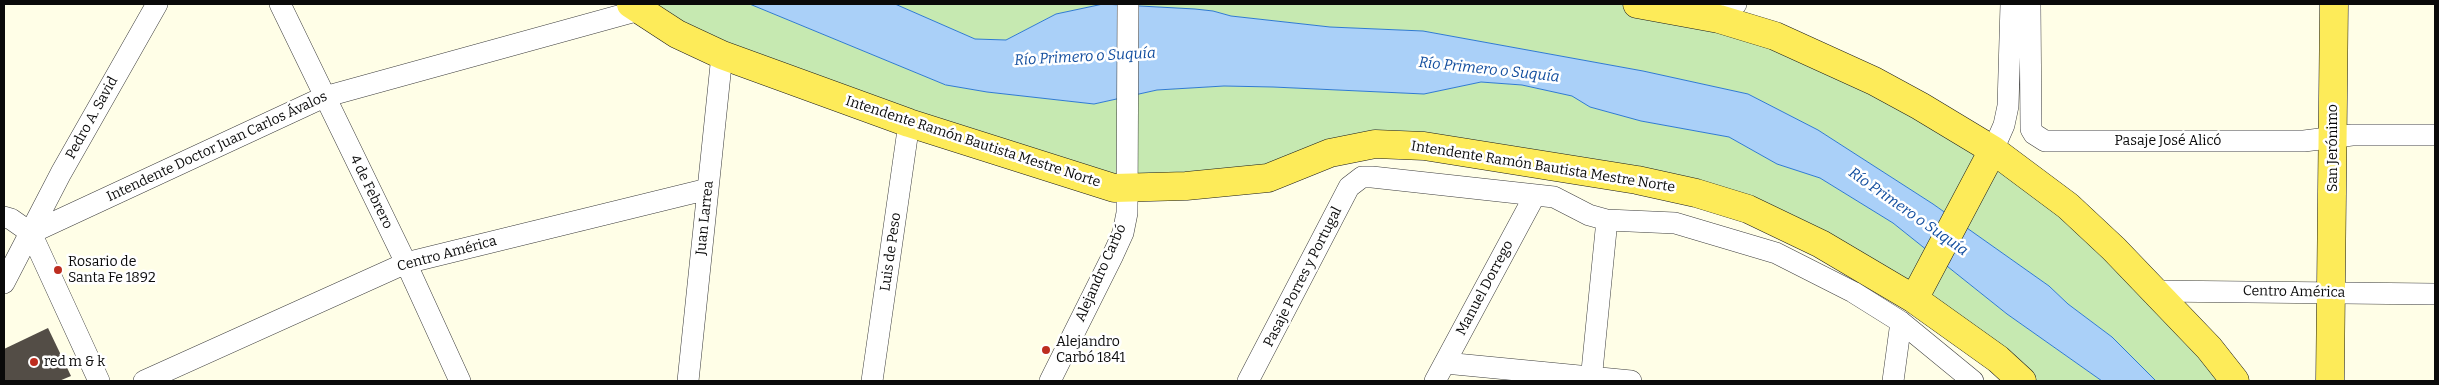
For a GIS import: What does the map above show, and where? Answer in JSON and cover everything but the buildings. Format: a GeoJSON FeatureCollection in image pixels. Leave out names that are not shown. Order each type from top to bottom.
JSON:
{"type":"FeatureCollection","features":[{"type":"Feature","properties":{"kind":"main road","name":"San Jerónimo"},"geometry":{"type":"LineString","coordinates":[[2330,381],[2334,4]]}},
{"type":"Feature","properties":{"kind":"main road"},"geometry":{"type":"LineString","coordinates":[[1649,6],[1744,25],[1813,52],[1920,106],[1988,158],[2068,206],[2114,249],[2209,348],[2235,381]]}},
{"type":"Feature","properties":{"kind":"main road","name":"Intendente Ramón Bautista Mestre Norte"},"geometry":{"type":"LineString","coordinates":[[636,7],[677,34],[722,55],[909,124],[1099,185],[1129,189],[1254,180],[1281,175],[1330,153],[1375,144],[1424,146],[1637,180],[1725,201],[1781,223],[1914,298],[1998,359],[2022,381]]}},
{"type":"Feature","properties":{"kind":"main road"},"geometry":{"type":"LineString","coordinates":[[1914,298],[1988,158]]}},
{"type":"Feature","properties":{"kind":"main road","name":"San Jerónimo"},"geometry":{"type":"LineString","coordinates":[[2332,293],[2339,381]]}},
{"type":"Feature","properties":{"kind":"street","name":"Pedro A. Savid"},"geometry":{"type":"LineString","coordinates":[[4,283],[61,173],[156,4]]}},
{"type":"Feature","properties":{"kind":"street","name":"4 de Febrero"},"geometry":{"type":"LineString","coordinates":[[280,4],[406,263],[460,381]]}},
{"type":"Feature","properties":{"kind":"street","name":"Alejandro Carbó"},"geometry":{"type":"LineString","coordinates":[[1050,381],[1122,233],[1127,213],[1129,189],[1128,4]]}},
{"type":"Feature","properties":{"kind":"street"},"geometry":{"type":"LineString","coordinates":[[1649,6],[1710,7],[1736,4]]}},
{"type":"Feature","properties":{"kind":"street"},"geometry":{"type":"LineString","coordinates":[[1988,158],[2004,125],[2008,106],[2011,4]]}},
{"type":"Feature","properties":{"kind":"street","name":"Pasaje José Alicó"},"geometry":{"type":"LineString","coordinates":[[2030,4],[2030,122],[2038,139],[2045,141],[2304,141],[2333,137],[2435,135]]}},
{"type":"Feature","properties":{"kind":"street","name":"Intendente Doctor Juan Carlos Ávalos"},"geometry":{"type":"LineString","coordinates":[[31,233],[324,97],[636,7]]}},
{"type":"Feature","properties":{"kind":"street","name":"Juan Larrea"},"geometry":{"type":"LineString","coordinates":[[688,381],[722,55]]}},
{"type":"Feature","properties":{"kind":"street","name":"Luis de Peso"},"geometry":{"type":"LineString","coordinates":[[872,381],[909,124]]}},
{"type":"Feature","properties":{"kind":"street","name":"Pasaje Porres y Portugal"},"geometry":{"type":"LineString","coordinates":[[1248,381],[1349,187],[1362,177],[1535,195]]}},
{"type":"Feature","properties":{"kind":"street","name":"Centro América"},"geometry":{"type":"LineString","coordinates":[[144,381],[406,263],[708,189]]}},
{"type":"Feature","properties":{"kind":"street"},"geometry":{"type":"LineString","coordinates":[[1535,195],[1554,197],[1589,215],[1607,220],[1675,223],[1776,253],[1853,292],[1901,322],[1973,381]]}},
{"type":"Feature","properties":{"kind":"street","name":"Manuel Dorrego"},"geometry":{"type":"LineString","coordinates":[[1440,372],[1535,195]]}},
{"type":"Feature","properties":{"kind":"street"},"geometry":{"type":"LineString","coordinates":[[4,217],[11,219],[31,233],[99,381]]}},
{"type":"Feature","properties":{"kind":"street"},"geometry":{"type":"LineString","coordinates":[[1591,379],[1607,220]]}},
{"type":"Feature","properties":{"kind":"street","name":"Centro América"},"geometry":{"type":"LineString","coordinates":[[2154,291],[2435,294]]}},
{"type":"Feature","properties":{"kind":"street"},"geometry":{"type":"LineString","coordinates":[[1893,381],[1901,322]]}},
{"type":"Feature","properties":{"kind":"street"},"geometry":{"type":"LineString","coordinates":[[1440,372],[1631,381]]}},
{"type":"Feature","properties":{"kind":"green space"},"geometry":{"type":"Polygon","coordinates":[[[631,4],[750,4],[946,85],[987,92],[1094,104],[1157,90],[1224,86],[1424,94],[1481,82],[1522,85],[1573,96],[1590,107],[1641,121],[1729,137],[1777,164],[1820,178],[1893,223],[2007,314],[2102,381],[2022,381],[1781,223],[1424,146],[1330,153],[1129,189],[1008,156],[631,4]]]}},
{"type":"Feature","properties":{"kind":"green space"},"geometry":{"type":"Polygon","coordinates":[[[895,4],[1103,4],[1056,14],[1006,40],[975,39],[895,4]]]}},
{"type":"Feature","properties":{"kind":"green space"},"geometry":{"type":"Polygon","coordinates":[[[1118,4],[1637,4],[1719,19],[1993,150],[2235,381],[2156,381],[2112,337],[2068,304],[2049,286],[1933,204],[1818,130],[1748,94],[1643,71],[1423,31],[1330,27],[1231,16],[1213,11],[1118,4]]]}},
{"type":"Feature","properties":{"kind":"water","name":"Río Primero o Suquía"},"geometry":{"type":"Polygon","coordinates":[[[750,4],[895,4],[975,39],[1006,40],[1056,14],[1103,4],[1195,9],[1231,16],[1330,27],[1423,31],[1643,71],[1748,94],[1818,130],[1933,204],[2049,286],[2068,304],[2112,337],[2156,381],[2102,381],[2007,314],[1893,223],[1820,178],[1777,164],[1729,137],[1641,121],[1590,107],[1572,96],[1522,85],[1481,82],[1424,94],[1224,86],[1157,90],[1094,104],[987,92],[946,85],[750,4]]]}},
{"type":"Feature","properties":{"kind":"place","name":"Rosario de Santa Fe 1892"},"geometry":{"type":"Point","coordinates":[58,270]}},
{"type":"Feature","properties":{"kind":"place","name":"Alejandro Carbó 1841"},"geometry":{"type":"Point","coordinates":[1046,350]}},
{"type":"Feature","properties":{"kind":"place","name":"red m & k"},"geometry":{"type":"Point","coordinates":[34,362]}}]}
